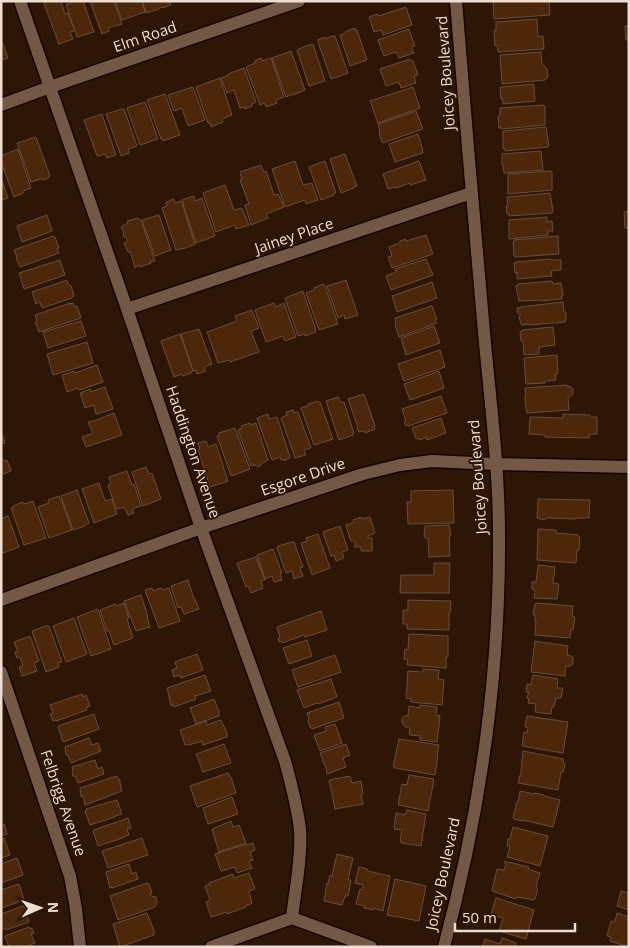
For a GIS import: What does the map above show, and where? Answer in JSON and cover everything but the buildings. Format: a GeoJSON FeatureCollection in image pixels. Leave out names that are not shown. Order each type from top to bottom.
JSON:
{"type":"FeatureCollection","features":[{"type":"Feature","properties":{"kind":"street","name":"Haddington Avenue"},"geometry":{"type":"LineString","coordinates":[[20,1],[201,528],[285,761],[295,798],[300,831],[299,863],[292,918]]}},
{"type":"Feature","properties":{"kind":"street","name":"Elm Road"},"geometry":{"type":"LineString","coordinates":[[1,105],[276,5],[299,1]]}},
{"type":"Feature","properties":{"kind":"street","name":"Joicey Boulevard"},"geometry":{"type":"LineString","coordinates":[[444,947],[458,895],[481,772],[491,703],[499,543],[495,464],[456,1]]}},
{"type":"Feature","properties":{"kind":"street","name":"Jainey Place"},"geometry":{"type":"LineString","coordinates":[[127,309],[471,193]]}},
{"type":"Feature","properties":{"kind":"street","name":"Esgore Drive"},"geometry":{"type":"LineString","coordinates":[[1,600],[201,528],[363,474],[400,465],[432,461],[629,467]]}},
{"type":"Feature","properties":{"kind":"street","name":"Felbrigg Avenue"},"geometry":{"type":"LineString","coordinates":[[1,672],[70,876],[80,947]]}},
{"type":"Feature","properties":{"kind":"street"},"geometry":{"type":"LineString","coordinates":[[211,947],[292,918],[371,947]]}}]}
